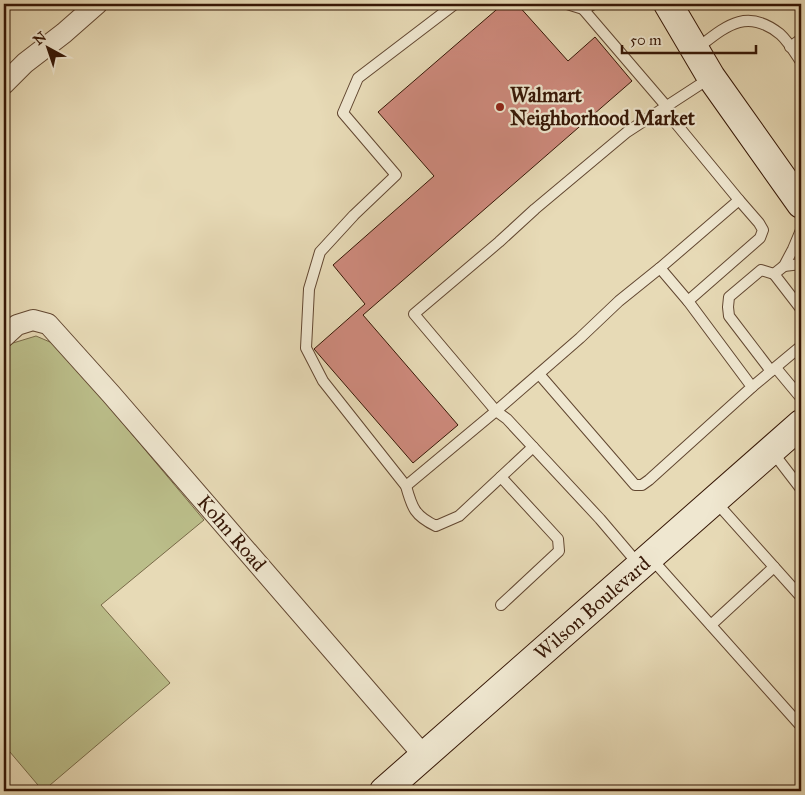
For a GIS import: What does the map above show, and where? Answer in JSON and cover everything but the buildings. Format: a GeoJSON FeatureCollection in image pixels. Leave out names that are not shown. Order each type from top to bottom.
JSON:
{"type":"FeatureCollection","features":[{"type":"Feature","properties":{"kind":"main road"},"geometry":{"type":"LineString","coordinates":[[668,4],[711,77],[801,204]]}},
{"type":"Feature","properties":{"kind":"main road","name":"Wilson Boulevard"},"geometry":{"type":"LineString","coordinates":[[384,791],[801,424]]}},
{"type":"Feature","properties":{"kind":"street"},"geometry":{"type":"LineString","coordinates":[[4,84],[24,64],[97,4]]}},
{"type":"Feature","properties":{"kind":"street","name":"Kohn Road"},"geometry":{"type":"LineString","coordinates":[[4,337],[17,325],[33,320],[48,324],[112,394],[424,756]]}},
{"type":"Feature","properties":{"kind":"lane"},"geometry":{"type":"LineString","coordinates":[[455,4],[358,78],[343,113],[396,175],[354,215],[320,252],[309,289],[306,348],[323,381],[406,486],[411,506],[424,520],[436,526],[459,516],[533,447]]}},
{"type":"Feature","properties":{"kind":"lane"},"geometry":{"type":"LineString","coordinates":[[567,4],[583,9],[763,230],[760,238],[688,301]]}},
{"type":"Feature","properties":{"kind":"lane"},"geometry":{"type":"LineString","coordinates":[[583,9],[594,4]]}},
{"type":"Feature","properties":{"kind":"lane"},"geometry":{"type":"LineString","coordinates":[[694,50],[735,23],[748,20],[764,24],[781,35],[801,62]]}},
{"type":"Feature","properties":{"kind":"lane"},"geometry":{"type":"LineString","coordinates":[[790,48],[801,40]]}},
{"type":"Feature","properties":{"kind":"lane"},"geometry":{"type":"LineString","coordinates":[[711,77],[627,132],[414,314],[496,411],[507,419],[600,519],[711,625],[799,724],[801,722]]}},
{"type":"Feature","properties":{"kind":"lane"},"geometry":{"type":"LineString","coordinates":[[406,486],[496,411],[580,338],[619,301],[739,200]]}},
{"type":"Feature","properties":{"kind":"lane"},"geometry":{"type":"LineString","coordinates":[[774,274],[784,266],[801,230]]}},
{"type":"Feature","properties":{"kind":"lane"},"geometry":{"type":"LineString","coordinates":[[784,266],[801,264]]}},
{"type":"Feature","properties":{"kind":"lane"},"geometry":{"type":"LineString","coordinates":[[660,268],[688,301],[752,387]]}},
{"type":"Feature","properties":{"kind":"lane"},"geometry":{"type":"LineString","coordinates":[[801,309],[774,274],[761,270],[729,297],[728,306],[729,316],[773,370],[801,398]]}},
{"type":"Feature","properties":{"kind":"lane"},"geometry":{"type":"LineString","coordinates":[[539,374],[635,485],[642,485],[801,346]]}},
{"type":"Feature","properties":{"kind":"lane"},"geometry":{"type":"LineString","coordinates":[[771,450],[801,489]]}},
{"type":"Feature","properties":{"kind":"lane"},"geometry":{"type":"LineString","coordinates":[[501,605],[559,551],[558,539],[502,477]]}},
{"type":"Feature","properties":{"kind":"lane"},"geometry":{"type":"LineString","coordinates":[[714,500],[801,597]]}},
{"type":"Feature","properties":{"kind":"lane"},"geometry":{"type":"LineString","coordinates":[[711,625],[774,568]]}},
{"type":"Feature","properties":{"kind":"green space"},"geometry":{"type":"Polygon","coordinates":[[[36,336],[57,345],[204,520],[101,605],[170,683],[43,791],[4,745],[4,351],[13,343],[36,336]]]}},
{"type":"Feature","properties":{"kind":"place","name":"Walmart Neighborhood Market"},"geometry":{"type":"Point","coordinates":[500,107]}}]}
